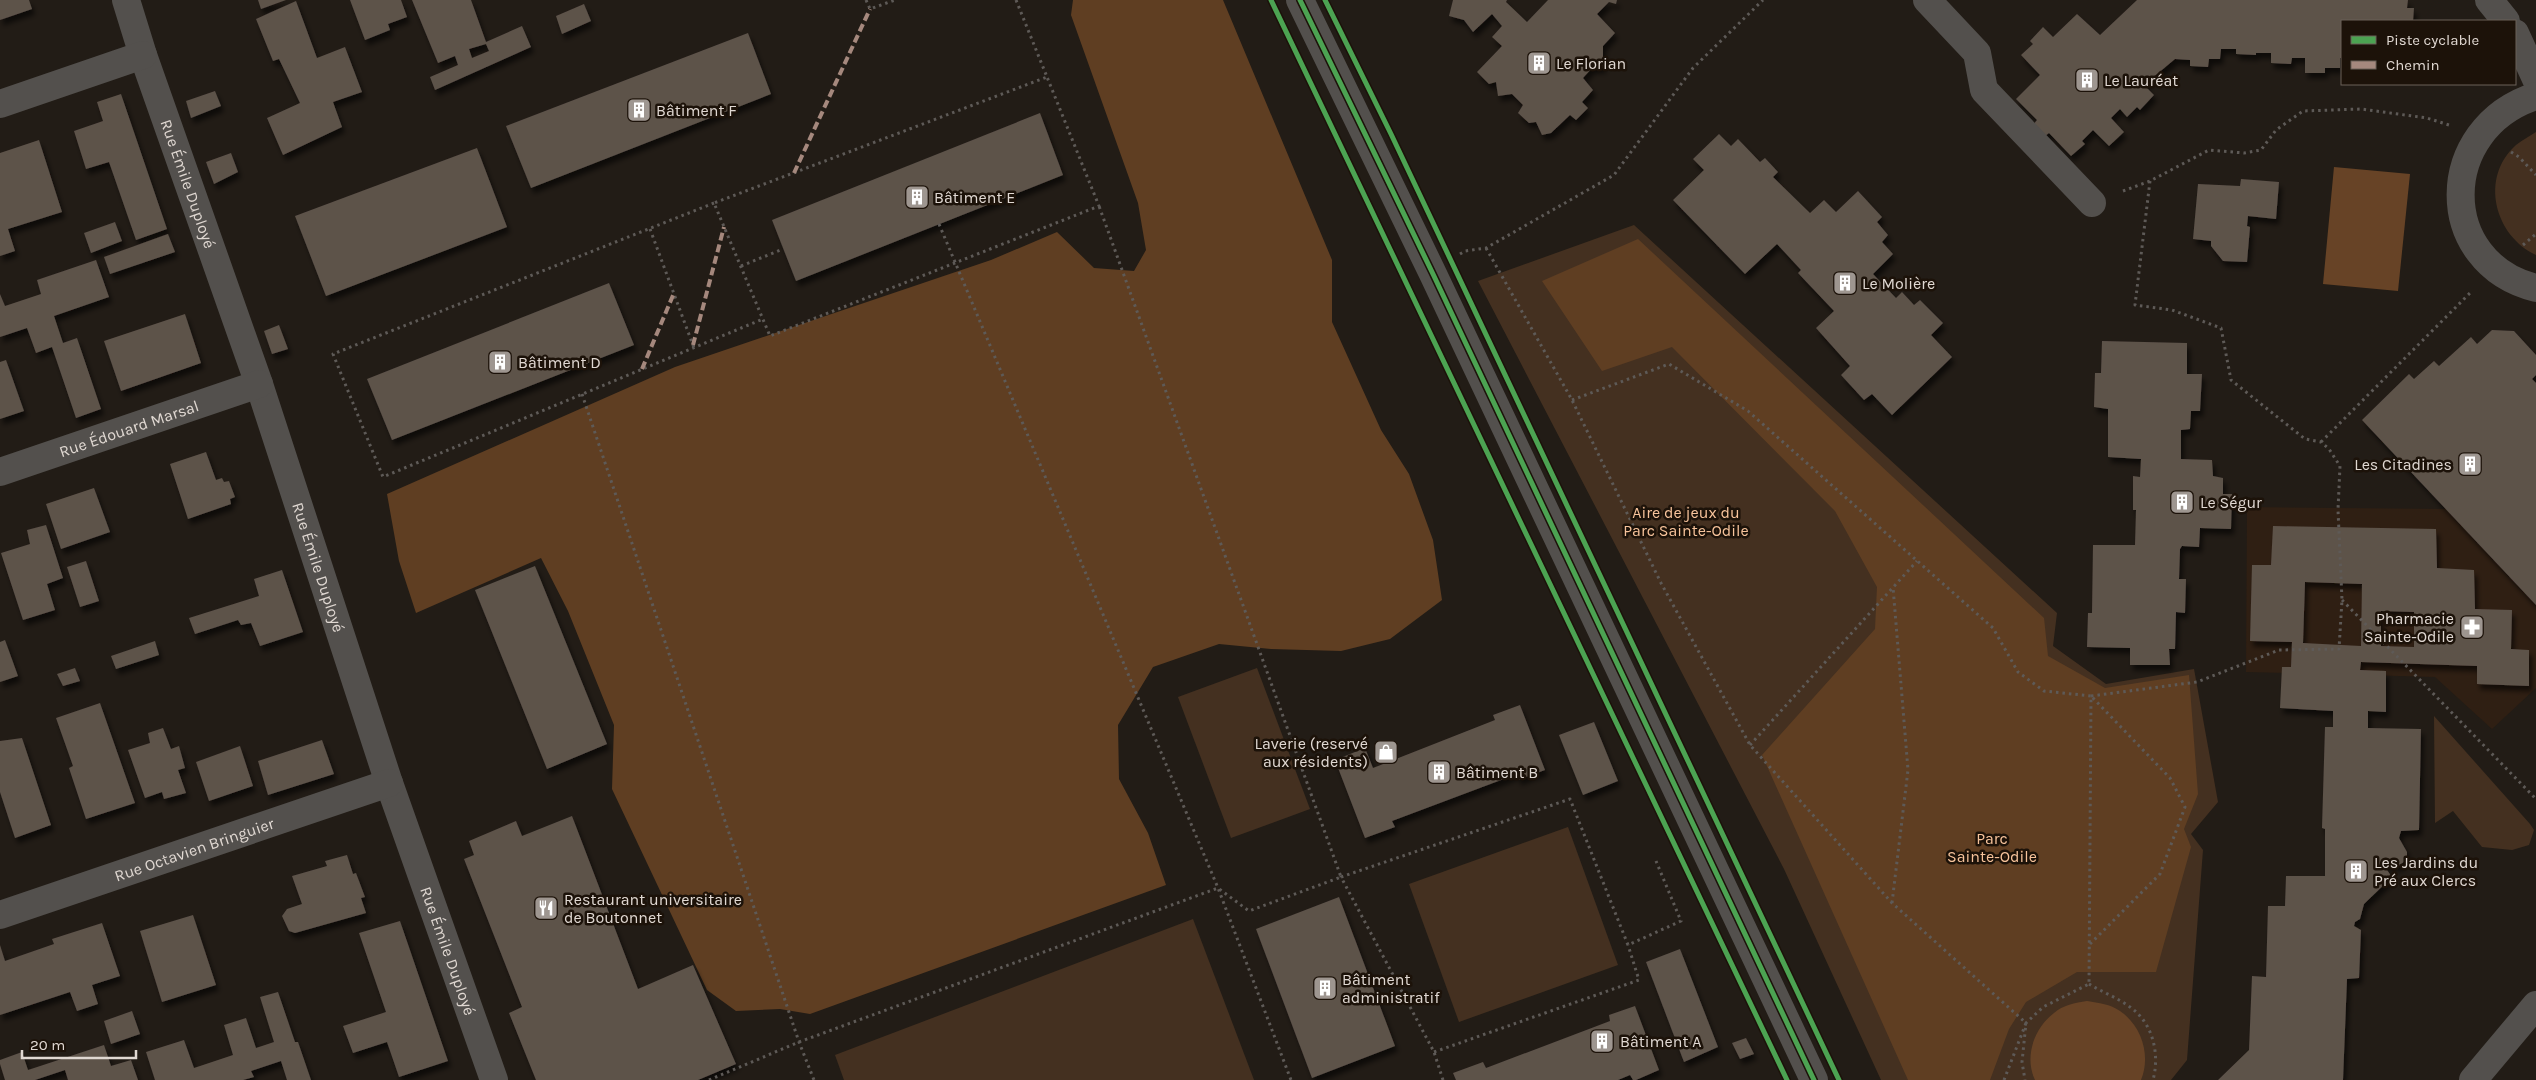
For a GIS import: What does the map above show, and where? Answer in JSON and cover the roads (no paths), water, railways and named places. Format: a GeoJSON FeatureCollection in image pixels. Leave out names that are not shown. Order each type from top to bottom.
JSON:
{"type":"FeatureCollection","features":[{"type":"Feature","properties":{"kind":"street"},"geometry":{"type":"LineString","coordinates":[[1300,0],[1433,274],[1814,1080]]}},
{"type":"Feature","properties":{"kind":"street"},"geometry":{"type":"LineString","coordinates":[[1927,0],[1977,52],[1984,90],[2092,203]]}},
{"type":"Feature","properties":{"kind":"street"},"geometry":{"type":"LineString","coordinates":[[2489,0],[2505,20]]}},
{"type":"Feature","properties":{"kind":"street","name":"Rue Émile Duployé"},"geometry":{"type":"LineString","coordinates":[[134,3],[143,55],[259,384],[389,782],[494,1080]]}},
{"type":"Feature","properties":{"kind":"street"},"geometry":{"type":"LineString","coordinates":[[2516,35],[2536,80]]}},
{"type":"Feature","properties":{"kind":"street"},"geometry":{"type":"LineString","coordinates":[[0,104],[143,55]]}},
{"type":"Feature","properties":{"kind":"street"},"geometry":{"type":"LineString","coordinates":[[2536,96],[2518,102],[2497,115],[2480,133],[2465,160],[2460,189],[2463,218],[2475,246],[2495,268],[2522,284],[2536,288]]}},
{"type":"Feature","properties":{"kind":"street","name":"Rue Édouard Marsal"},"geometry":{"type":"LineString","coordinates":[[0,472],[259,384]]}},
{"type":"Feature","properties":{"kind":"street","name":"Rue Octavien Bringuier"},"geometry":{"type":"LineString","coordinates":[[0,914],[389,782]]}},
{"type":"Feature","properties":{"kind":"street"},"geometry":{"type":"LineString","coordinates":[[2473,1080],[2536,1005]]}},
{"type":"Feature","properties":{"kind":"place","name":"Le Florian"},"geometry":{"type":"Point","coordinates":[1539,63]}},
{"type":"Feature","properties":{"kind":"place","name":"Le Lauréat"},"geometry":{"type":"Point","coordinates":[2087,80]}},
{"type":"Feature","properties":{"kind":"place","name":"Bâtiment F"},"geometry":{"type":"Point","coordinates":[639,110]}},
{"type":"Feature","properties":{"kind":"place","name":"Bâtiment E"},"geometry":{"type":"Point","coordinates":[917,197]}},
{"type":"Feature","properties":{"kind":"place","name":"Le Molière"},"geometry":{"type":"Point","coordinates":[1845,283]}},
{"type":"Feature","properties":{"kind":"place","name":"Bâtiment D"},"geometry":{"type":"Point","coordinates":[500,362]}},
{"type":"Feature","properties":{"kind":"place","name":"Les Citadines"},"geometry":{"type":"Point","coordinates":[2470,464]}},
{"type":"Feature","properties":{"kind":"place","name":"Le Ségur"},"geometry":{"type":"Point","coordinates":[2182,502]}},
{"type":"Feature","properties":{"kind":"place","name":"Pharmacie Sainte-Odile"},"geometry":{"type":"Point","coordinates":[2472,627]}},
{"type":"Feature","properties":{"kind":"place","name":"Laverie (reservé aux résidents)"},"geometry":{"type":"Point","coordinates":[1386,752]}},
{"type":"Feature","properties":{"kind":"place","name":"Bâtiment B"},"geometry":{"type":"Point","coordinates":[1439,772]}},
{"type":"Feature","properties":{"kind":"place","name":"Les Jardins du Pré aux Clercs"},"geometry":{"type":"Point","coordinates":[2356,871]}},
{"type":"Feature","properties":{"kind":"place","name":"Restaurant universitaire de Boutonnet"},"geometry":{"type":"Point","coordinates":[546,908]}},
{"type":"Feature","properties":{"kind":"place","name":"Bâtiment administratif"},"geometry":{"type":"Point","coordinates":[1325,988]}},
{"type":"Feature","properties":{"kind":"place","name":"Bâtiment A"},"geometry":{"type":"Point","coordinates":[1602,1041]}},
{"type":"Feature","properties":{"kind":"park label","name":"Aire de jeux du Parc Sainte-Odile"},"geometry":{"type":"Point","coordinates":[1686,521]}},
{"type":"Feature","properties":{"kind":"park label","name":"Parc Sainte-Odile"},"geometry":{"type":"Point","coordinates":[1992,847]}}]}
